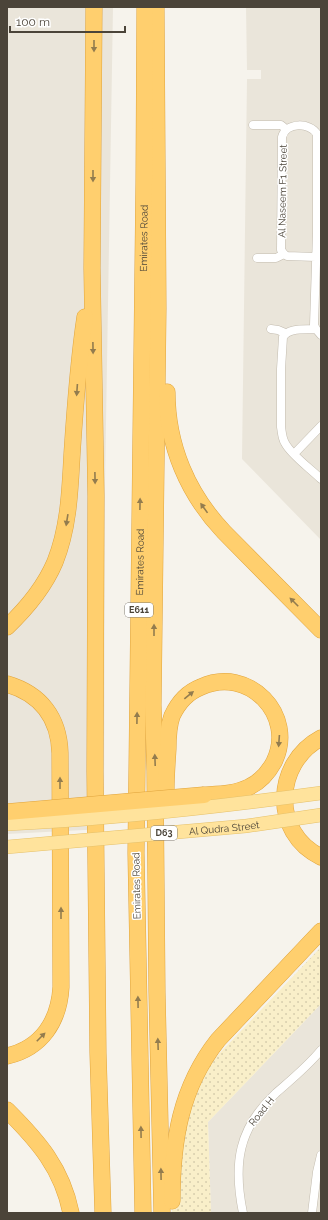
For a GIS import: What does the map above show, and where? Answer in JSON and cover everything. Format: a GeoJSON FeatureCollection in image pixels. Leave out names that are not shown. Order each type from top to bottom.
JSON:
{"type":"FeatureCollection","features":[{"type":"Feature","properties":{"kind":"highway"},"geometry":{"type":"LineString","coordinates":[[94,7],[92,268],[96,496],[95,780],[98,1030],[103,1213]]}},
{"type":"Feature","properties":{"kind":"highway","name":"Emirates Road"},"geometry":{"type":"LineString","coordinates":[[142,1213],[136,853],[145,7]]}},
{"type":"Feature","properties":{"kind":"highway"},"geometry":{"type":"LineString","coordinates":[[156,7],[162,50],[165,102],[167,398],[172,439],[185,477],[198,501],[206,512],[321,630]]}},
{"type":"Feature","properties":{"kind":"highway"},"geometry":{"type":"LineString","coordinates":[[156,7],[158,308],[153,705],[155,771],[156,992],[162,1213]]}},
{"type":"Feature","properties":{"kind":"highway"},"geometry":{"type":"LineString","coordinates":[[7,627],[30,604],[44,584],[55,562],[66,527],[78,374],[92,268]]}},
{"type":"Feature","properties":{"kind":"highway"},"geometry":{"type":"LineString","coordinates":[[7,812],[204,795],[235,792],[250,787],[262,778],[272,766],[278,752],[279,729],[275,714],[267,701],[249,687],[242,684],[235,682],[219,682],[204,685],[191,692],[180,703],[172,716],[168,731],[162,850],[164,959],[156,992]]}},
{"type":"Feature","properties":{"kind":"highway"},"geometry":{"type":"LineString","coordinates":[[7,684],[22,689],[43,705],[53,720],[59,736],[61,987],[58,1009],[54,1020],[41,1038],[23,1051],[7,1056]]}},
{"type":"Feature","properties":{"kind":"highway"},"geometry":{"type":"LineString","coordinates":[[321,738],[309,745],[293,765],[286,781],[284,798],[287,816],[294,831],[304,845],[321,856]]}},
{"type":"Feature","properties":{"kind":"highway"},"geometry":{"type":"LineString","coordinates":[[321,745],[312,751],[301,764],[294,778],[292,794],[293,810],[299,825],[308,838],[321,849]]}},
{"type":"Feature","properties":{"kind":"highway"},"geometry":{"type":"LineString","coordinates":[[172,1213],[173,1163],[176,1138],[186,1095],[200,1065],[218,1040],[321,931]]}},
{"type":"Feature","properties":{"kind":"highway"},"geometry":{"type":"LineString","coordinates":[[7,1110],[27,1129],[46,1153],[67,1195],[71,1213]]}},
{"type":"Feature","properties":{"kind":"main road","name":"D63"},"geometry":{"type":"LineString","coordinates":[[7,824],[175,811],[321,793]]}},
{"type":"Feature","properties":{"kind":"main road","name":"Al Qudra Street"},"geometry":{"type":"LineString","coordinates":[[7,847],[246,826],[321,815]]}},
{"type":"Feature","properties":{"kind":"street"},"geometry":{"type":"LineString","coordinates":[[253,125],[281,125],[286,129],[290,127],[306,126],[311,127],[316,134],[319,233],[316,257],[314,321],[318,332],[295,330],[285,333],[271,329]]}},
{"type":"Feature","properties":{"kind":"street","name":"Al Naseem F1 Street"},"geometry":{"type":"LineString","coordinates":[[284,254],[281,250],[282,137],[286,129]]}},
{"type":"Feature","properties":{"kind":"street"},"geometry":{"type":"LineString","coordinates":[[257,258],[276,258],[284,254],[287,256],[316,257]]}},
{"type":"Feature","properties":{"kind":"street"},"geometry":{"type":"LineString","coordinates":[[285,333],[282,342],[281,369],[282,436],[285,443],[294,454],[321,479]]}},
{"type":"Feature","properties":{"kind":"street"},"geometry":{"type":"LineString","coordinates":[[294,454],[321,426]]}},
{"type":"Feature","properties":{"kind":"street","name":"Road H"},"geometry":{"type":"LineString","coordinates":[[243,1213],[238,1174],[240,1148],[248,1127],[260,1109],[306,1067],[321,1050]]}},
{"type":"Feature","properties":{"kind":"street"},"geometry":{"type":"LineString","coordinates":[[312,1213],[317,1172],[321,1155]]}},
{"type":"Feature","properties":{"kind":"shaded area"},"geometry":{"type":"Polygon","coordinates":[[[7,7],[113,7],[105,483],[104,829],[7,834],[7,7]]]}},
{"type":"Feature","properties":{"kind":"shaded area"},"geometry":{"type":"Polygon","coordinates":[[[246,7],[321,7],[321,540],[242,459],[247,79],[261,79],[261,70],[247,70],[246,7]]]}},
{"type":"Feature","properties":{"kind":"shaded area"},"geometry":{"type":"Polygon","coordinates":[[[321,1004],[321,1213],[211,1213],[208,1122],[321,1004]]]}},
{"type":"Feature","properties":{"kind":"sand"},"geometry":{"type":"Polygon","coordinates":[[[321,947],[321,1004],[208,1122],[211,1213],[172,1213],[175,1147],[201,1075],[219,1054],[321,947]]]}}]}
